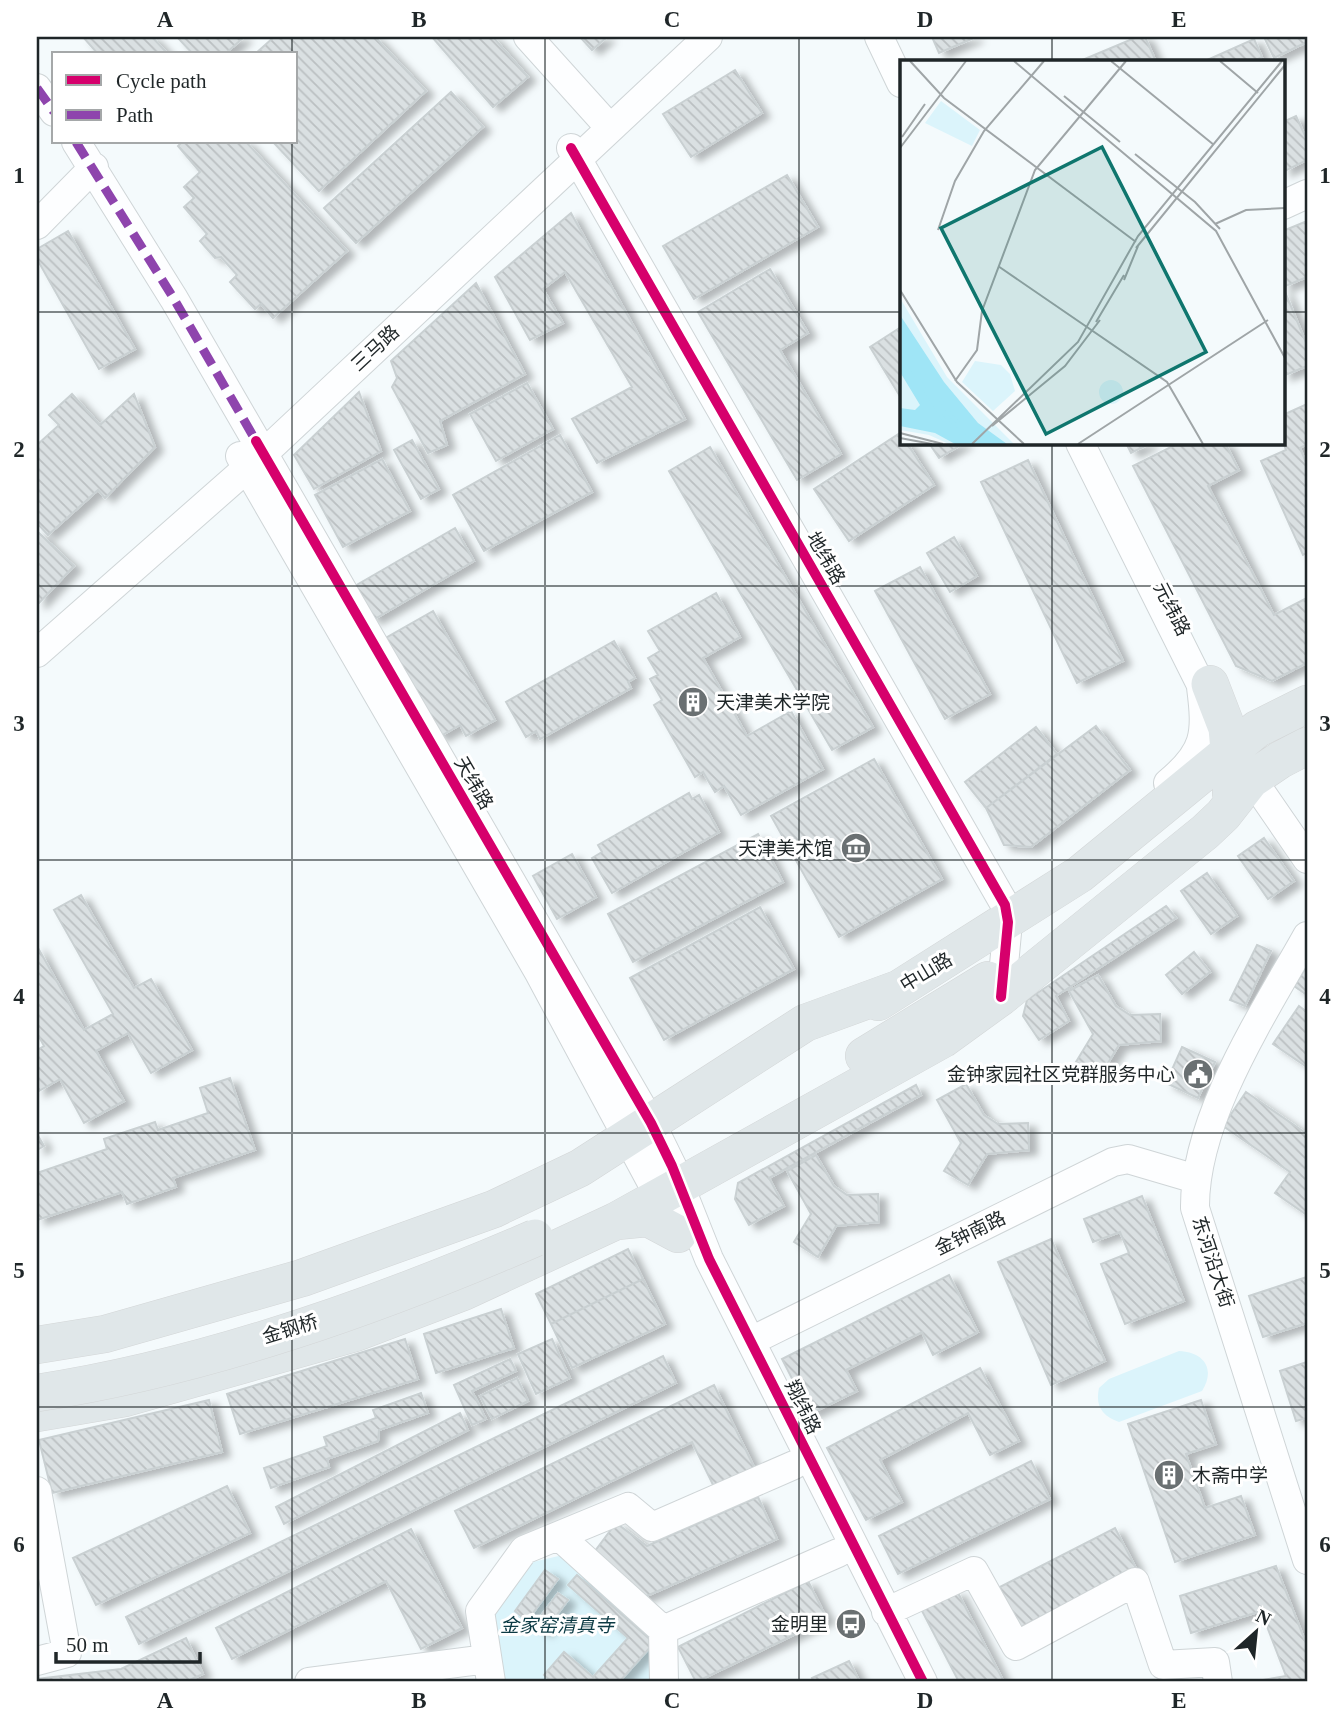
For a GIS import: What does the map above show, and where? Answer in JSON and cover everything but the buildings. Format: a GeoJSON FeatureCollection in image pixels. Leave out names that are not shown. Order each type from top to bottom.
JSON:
{"type":"FeatureCollection","features":[{"type":"Feature","properties":{"kind":"main road"},"geometry":{"type":"LineString","coordinates":[[531,1227],[659,1162],[943,1039],[1003,983],[1205,832],[1223,815],[1242,756],[1205,684]]}},
{"type":"Feature","properties":{"kind":"main road","name":"中山路"},"geometry":{"type":"LineString","coordinates":[[708,1129],[785,1105],[1003,983],[1214,804],[1257,729],[1307,704]]}},
{"type":"Feature","properties":{"kind":"main road","name":"中山路"},"geometry":{"type":"LineString","coordinates":[[708,1129],[898,989],[1042,900],[1242,756],[1307,746]]}},
{"type":"Feature","properties":{"kind":"main road"},"geometry":{"type":"LineString","coordinates":[[616,1222],[659,1162],[804,1023],[898,989]]}},
{"type":"Feature","properties":{"kind":"main road"},"geometry":{"type":"LineString","coordinates":[[37,1345],[105,1334],[314,1274],[494,1209],[580,1168],[659,1162],[708,1129]]}},
{"type":"Feature","properties":{"kind":"main road"},"geometry":{"type":"LineString","coordinates":[[37,1413],[125,1398],[355,1333],[463,1292],[616,1222],[648,1218],[686,1228]]}},
{"type":"Feature","properties":{"kind":"main road","name":"金钢桥"},"geometry":{"type":"LineString","coordinates":[[37,1367],[86,1360],[202,1333],[531,1227]]}},
{"type":"Feature","properties":{"kind":"main road","name":"金钢桥"},"geometry":{"type":"LineString","coordinates":[[37,1393],[77,1387],[226,1349],[375,1303],[531,1227]]}},
{"type":"Feature","properties":{"kind":"main road"},"geometry":{"type":"LineString","coordinates":[[105,1334],[97,1345],[99,1374],[111,1393],[125,1398]]}},
{"type":"Feature","properties":{"kind":"street"},"geometry":{"type":"LineString","coordinates":[[528,37],[606,124]]}},
{"type":"Feature","properties":{"kind":"street","name":"三马路"},"geometry":{"type":"LineString","coordinates":[[606,124],[694,37]]}},
{"type":"Feature","properties":{"kind":"street","name":"三马路"},"geometry":{"type":"LineString","coordinates":[[37,653],[574,153],[708,37]]}},
{"type":"Feature","properties":{"kind":"street"},"geometry":{"type":"LineString","coordinates":[[879,37],[900,81]]}},
{"type":"Feature","properties":{"kind":"street"},"geometry":{"type":"LineString","coordinates":[[889,37],[900,60]]}},
{"type":"Feature","properties":{"kind":"street"},"geometry":{"type":"LineString","coordinates":[[37,88],[52,109]]}},
{"type":"Feature","properties":{"kind":"street","name":"天纬路"},"geometry":{"type":"LineString","coordinates":[[77,144],[94,167],[251,455],[659,1162]]}},
{"type":"Feature","properties":{"kind":"street","name":"地纬路"},"geometry":{"type":"LineString","coordinates":[[574,153],[1005,905],[1008,922],[1003,983]]}},
{"type":"Feature","properties":{"kind":"street"},"geometry":{"type":"LineString","coordinates":[[37,225],[94,167]]}},
{"type":"Feature","properties":{"kind":"street"},"geometry":{"type":"LineString","coordinates":[[1284,205],[1307,194]]}},
{"type":"Feature","properties":{"kind":"street","name":"元纬路"},"geometry":{"type":"LineString","coordinates":[[1081,444],[1205,684]]}},
{"type":"Feature","properties":{"kind":"street","name":"元纬路"},"geometry":{"type":"LineString","coordinates":[[1089,444],[1205,684]]}},
{"type":"Feature","properties":{"kind":"street","name":"三马路"},"geometry":{"type":"LineString","coordinates":[[37,637],[251,455]]}},
{"type":"Feature","properties":{"kind":"street"},"geometry":{"type":"LineString","coordinates":[[1042,900],[1090,848],[1189,765],[1204,737],[1205,684]]}},
{"type":"Feature","properties":{"kind":"street"},"geometry":{"type":"LineString","coordinates":[[1242,756],[1307,848]]}},
{"type":"Feature","properties":{"kind":"street"},"geometry":{"type":"LineString","coordinates":[[1242,756],[1307,859]]}},
{"type":"Feature","properties":{"kind":"street","name":"东河沿大街"},"geometry":{"type":"LineString","coordinates":[[1307,936],[1234,1072],[1204,1142],[1196,1179],[1195,1208],[1307,1560]]}},
{"type":"Feature","properties":{"kind":"street","name":"金钟南路"},"geometry":{"type":"LineString","coordinates":[[751,1341],[1113,1162],[1128,1159],[1196,1179]]}},
{"type":"Feature","properties":{"kind":"street"},"geometry":{"type":"LineString","coordinates":[[659,1162],[694,1192],[686,1228]]}},
{"type":"Feature","properties":{"kind":"street","name":"翔纬路"},"geometry":{"type":"LineString","coordinates":[[659,1162],[686,1228],[794,1465],[904,1682]]}},
{"type":"Feature","properties":{"kind":"street","name":"翔纬路"},"geometry":{"type":"LineString","coordinates":[[686,1228],[751,1341],[923,1682]]}},
{"type":"Feature","properties":{"kind":"street"},"geometry":{"type":"LineString","coordinates":[[309,1682],[489,1671],[480,1611],[524,1550],[628,1507],[653,1527],[794,1465]]}},
{"type":"Feature","properties":{"kind":"street"},"geometry":{"type":"LineString","coordinates":[[37,1492],[67,1653],[37,1661]]}},
{"type":"Feature","properties":{"kind":"street"},"geometry":{"type":"LineString","coordinates":[[559,1535],[663,1630],[664,1682]]}},
{"type":"Feature","properties":{"kind":"street"},"geometry":{"type":"LineString","coordinates":[[663,1630],[838,1553]]}},
{"type":"Feature","properties":{"kind":"street"},"geometry":{"type":"LineString","coordinates":[[886,1612],[974,1570],[1016,1646],[1135,1583],[1163,1665],[1215,1662],[1218,1682]]}},
{"type":"Feature","properties":{"kind":"green space"},"geometry":{"type":"Polygon","coordinates":[[[1179,1351],[1195,1355],[1205,1363],[1208,1376],[1202,1391],[1119,1422],[1104,1413],[1099,1405],[1098,1394],[1099,1388],[1109,1379],[1179,1351]]]}},
{"type":"Feature","properties":{"kind":"green space","name":"金家窑清真寺"},"geometry":{"type":"Polygon","coordinates":[[[563,1555],[656,1637],[657,1682],[499,1682],[490,1619],[533,1562],[563,1555]]]}},
{"type":"Feature","properties":{"kind":"marked path"},"geometry":{"type":"LineString","coordinates":[[37,88],[52,109]]}},
{"type":"Feature","properties":{"kind":"marked path"},"geometry":{"type":"LineString","coordinates":[[77,144],[174,299],[256,441]]}},
{"type":"Feature","properties":{"kind":"cycle path"},"geometry":{"type":"LineString","coordinates":[[571,148],[1005,905],[1008,922],[1001,997]]}},
{"type":"Feature","properties":{"kind":"cycle path"},"geometry":{"type":"LineString","coordinates":[[256,441],[651,1123],[672,1166],[709,1259],[923,1682]]}},
{"type":"Feature","properties":{"kind":"place","name":"天津美术学院"},"geometry":{"type":"Point","coordinates":[693,702]}},
{"type":"Feature","properties":{"kind":"place","name":"天津美术馆"},"geometry":{"type":"Point","coordinates":[856,848]}},
{"type":"Feature","properties":{"kind":"place","name":"金钟家园社区党群服务中心"},"geometry":{"type":"Point","coordinates":[1198,1074]}},
{"type":"Feature","properties":{"kind":"place","name":"木斋中学"},"geometry":{"type":"Point","coordinates":[1169,1475]}},
{"type":"Feature","properties":{"kind":"place","name":"金明里"},"geometry":{"type":"Point","coordinates":[851,1624]}}]}
